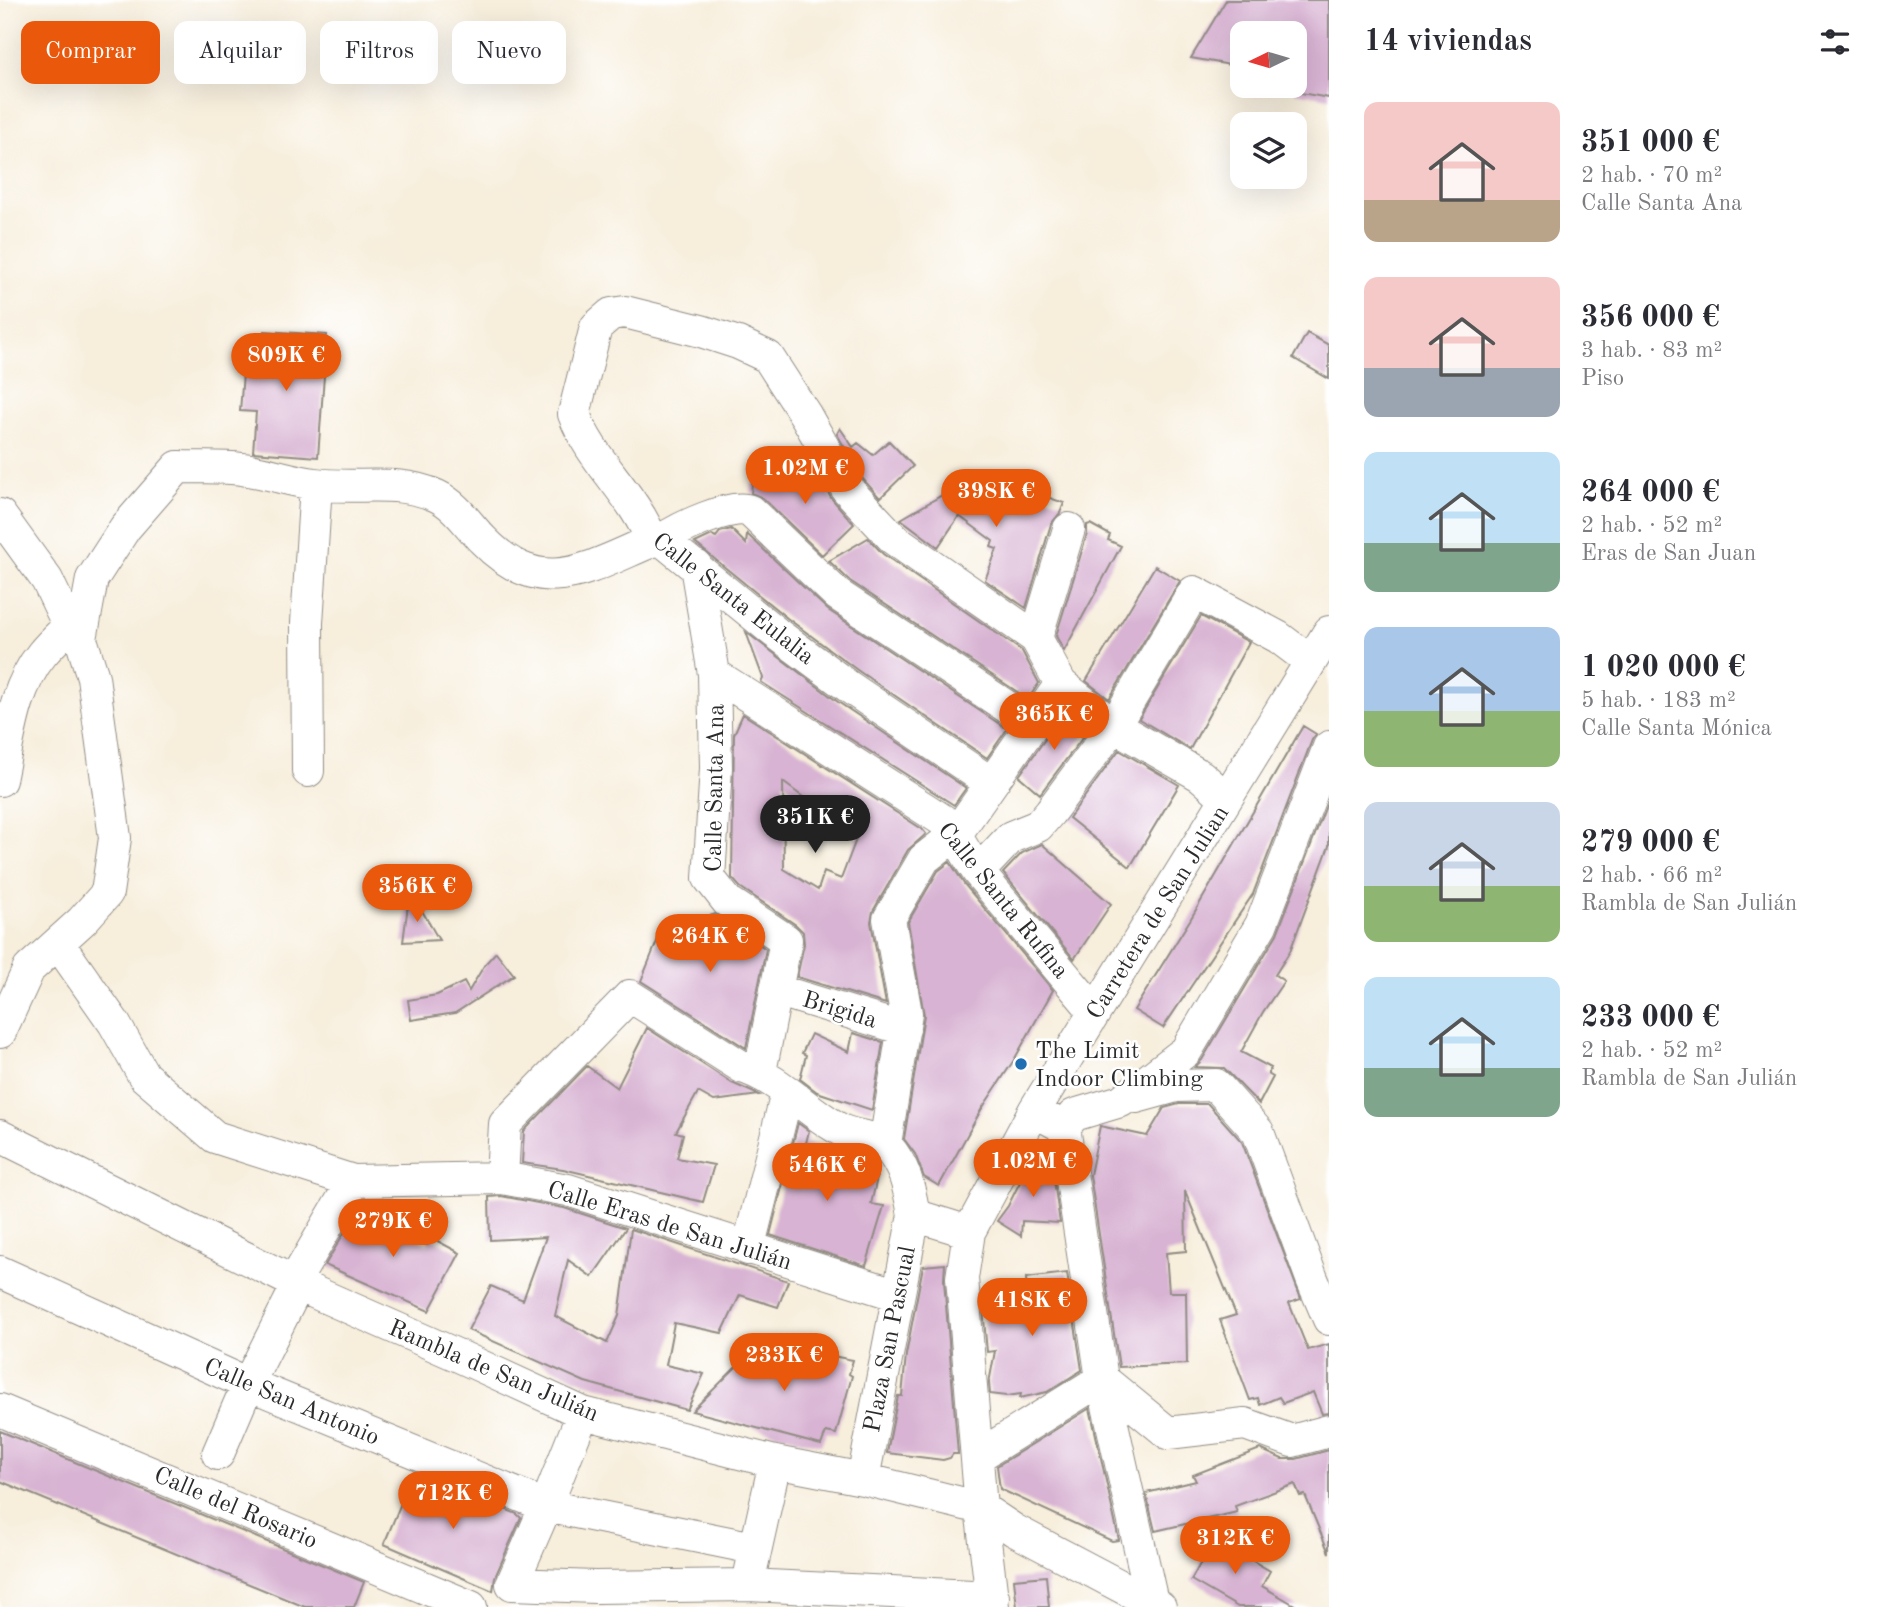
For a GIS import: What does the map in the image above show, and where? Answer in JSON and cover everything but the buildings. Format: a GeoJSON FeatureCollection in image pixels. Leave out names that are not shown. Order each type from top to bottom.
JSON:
{"type":"FeatureCollection","features":[{"type":"Feature","properties":{"kind":"street","name":"Calle Santa Eulalia"},"geometry":{"type":"LineString","coordinates":[[991,783],[849,687],[776,633],[696,566],[657,541],[592,449],[574,414],[596,327],[611,314],[625,312],[701,331],[738,343],[768,357],[806,416],[847,489],[894,539],[1036,638]]}},
{"type":"Feature","properties":{"kind":"street"},"geometry":{"type":"LineString","coordinates":[[0,779],[17,702],[41,655],[75,632],[92,579],[125,528],[178,467],[242,469],[317,485],[401,485],[438,496],[512,566],[533,574],[553,575],[582,571],[657,541],[691,523],[741,509],[750,511],[838,595],[1033,724]]}},
{"type":"Feature","properties":{"kind":"street"},"geometry":{"type":"LineString","coordinates":[[308,771],[307,623],[317,485]]}},
{"type":"Feature","properties":{"kind":"street"},"geometry":{"type":"LineString","coordinates":[[0,515],[47,580],[75,632],[93,677],[115,838],[107,893],[82,921],[29,969],[0,1032]]}},
{"type":"Feature","properties":{"kind":"street"},"geometry":{"type":"LineString","coordinates":[[1069,529],[1036,638],[1061,684],[1114,726],[1201,776],[1226,798]]}},
{"type":"Feature","properties":{"kind":"street"},"geometry":{"type":"LineString","coordinates":[[696,566],[714,674]]}},
{"type":"Feature","properties":{"kind":"street"},"geometry":{"type":"LineString","coordinates":[[978,872],[1010,837],[1038,826],[1114,726],[1194,592],[1278,637],[1310,661]]}},
{"type":"Feature","properties":{"kind":"street","name":"Carretera de San Julian"},"geometry":{"type":"LineString","coordinates":[[993,1602],[981,1508],[962,1278],[969,1232],[1034,1111],[1329,632]]}},
{"type":"Feature","properties":{"kind":"street","name":"Calle Santa Rufina"},"geometry":{"type":"LineString","coordinates":[[714,674],[944,821],[957,834],[963,850],[978,872],[1095,1012]]}},
{"type":"Feature","properties":{"kind":"street","name":"Calle Santa Ana"},"geometry":{"type":"LineString","coordinates":[[714,674],[716,768],[709,878],[727,901],[786,940],[760,1072]]}},
{"type":"Feature","properties":{"kind":"street"},"geometry":{"type":"LineString","coordinates":[[885,1144],[906,1013],[890,919],[924,859],[957,834],[1061,684]]}},
{"type":"Feature","properties":{"kind":"street"},"geometry":{"type":"LineString","coordinates":[[1121,1101],[1185,1051],[1261,925],[1329,747]]}},
{"type":"Feature","properties":{"kind":"street","name":"Calle Eras de San Julián"},"geometry":{"type":"LineString","coordinates":[[58,943],[114,1023],[144,1076],[215,1137],[353,1181],[502,1178],[568,1190],[898,1295]]}},
{"type":"Feature","properties":{"kind":"street","name":"Brigida"},"geometry":{"type":"LineString","coordinates":[[776,990],[904,1029]]}},
{"type":"Feature","properties":{"kind":"street"},"geometry":{"type":"LineString","coordinates":[[502,1178],[505,1124],[631,996],[742,1067],[760,1072],[844,1131],[885,1144],[907,1177],[914,1215]]}},
{"type":"Feature","properties":{"kind":"street"},"geometry":{"type":"LineString","coordinates":[[1063,1127],[1074,1115],[1121,1101],[1176,1086],[1216,1085],[1258,1132],[1329,1320]]}},
{"type":"Feature","properties":{"kind":"street"},"geometry":{"type":"LineString","coordinates":[[748,1249],[787,1093]]}},
{"type":"Feature","properties":{"kind":"street"},"geometry":{"type":"LineString","coordinates":[[1034,1111],[1063,1127]]}},
{"type":"Feature","properties":{"kind":"street"},"geometry":{"type":"LineString","coordinates":[[1063,1127],[1102,1379],[1156,1605]]}},
{"type":"Feature","properties":{"kind":"street","name":"Rambla de San Julián"},"geometry":{"type":"LineString","coordinates":[[1,1136],[296,1284],[583,1413],[775,1462],[863,1479],[981,1508],[1014,1530],[1156,1605]]}},
{"type":"Feature","properties":{"kind":"street"},"geometry":{"type":"LineString","coordinates":[[218,1454],[296,1284],[353,1181]]}},
{"type":"Feature","properties":{"kind":"street","name":"Plaza San Pascual"},"geometry":{"type":"LineString","coordinates":[[863,1479],[914,1215],[969,1232]]}},
{"type":"Feature","properties":{"kind":"street","name":"Calle San Antonio"},"geometry":{"type":"LineString","coordinates":[[0,1272],[248,1384],[546,1506],[754,1548]]}},
{"type":"Feature","properties":{"kind":"street"},"geometry":{"type":"LineString","coordinates":[[1102,1379],[1168,1433],[1245,1424],[1292,1441],[1329,1431]]}},
{"type":"Feature","properties":{"kind":"street"},"geometry":{"type":"LineString","coordinates":[[977,1457],[1102,1379]]}},
{"type":"Feature","properties":{"kind":"street","name":"Calle del Rosario"},"geometry":{"type":"LineString","coordinates":[[0,1410],[471,1607]]}},
{"type":"Feature","properties":{"kind":"street"},"geometry":{"type":"LineString","coordinates":[[583,1413],[512,1584],[595,1587],[748,1585],[993,1602]]}},
{"type":"Feature","properties":{"kind":"street"},"geometry":{"type":"LineString","coordinates":[[748,1585],[775,1462]]}},
{"type":"Feature","properties":{"kind":"place","name":"The Limit Indoor Climbing"},"geometry":{"type":"Point","coordinates":[1021,1064]}}]}
